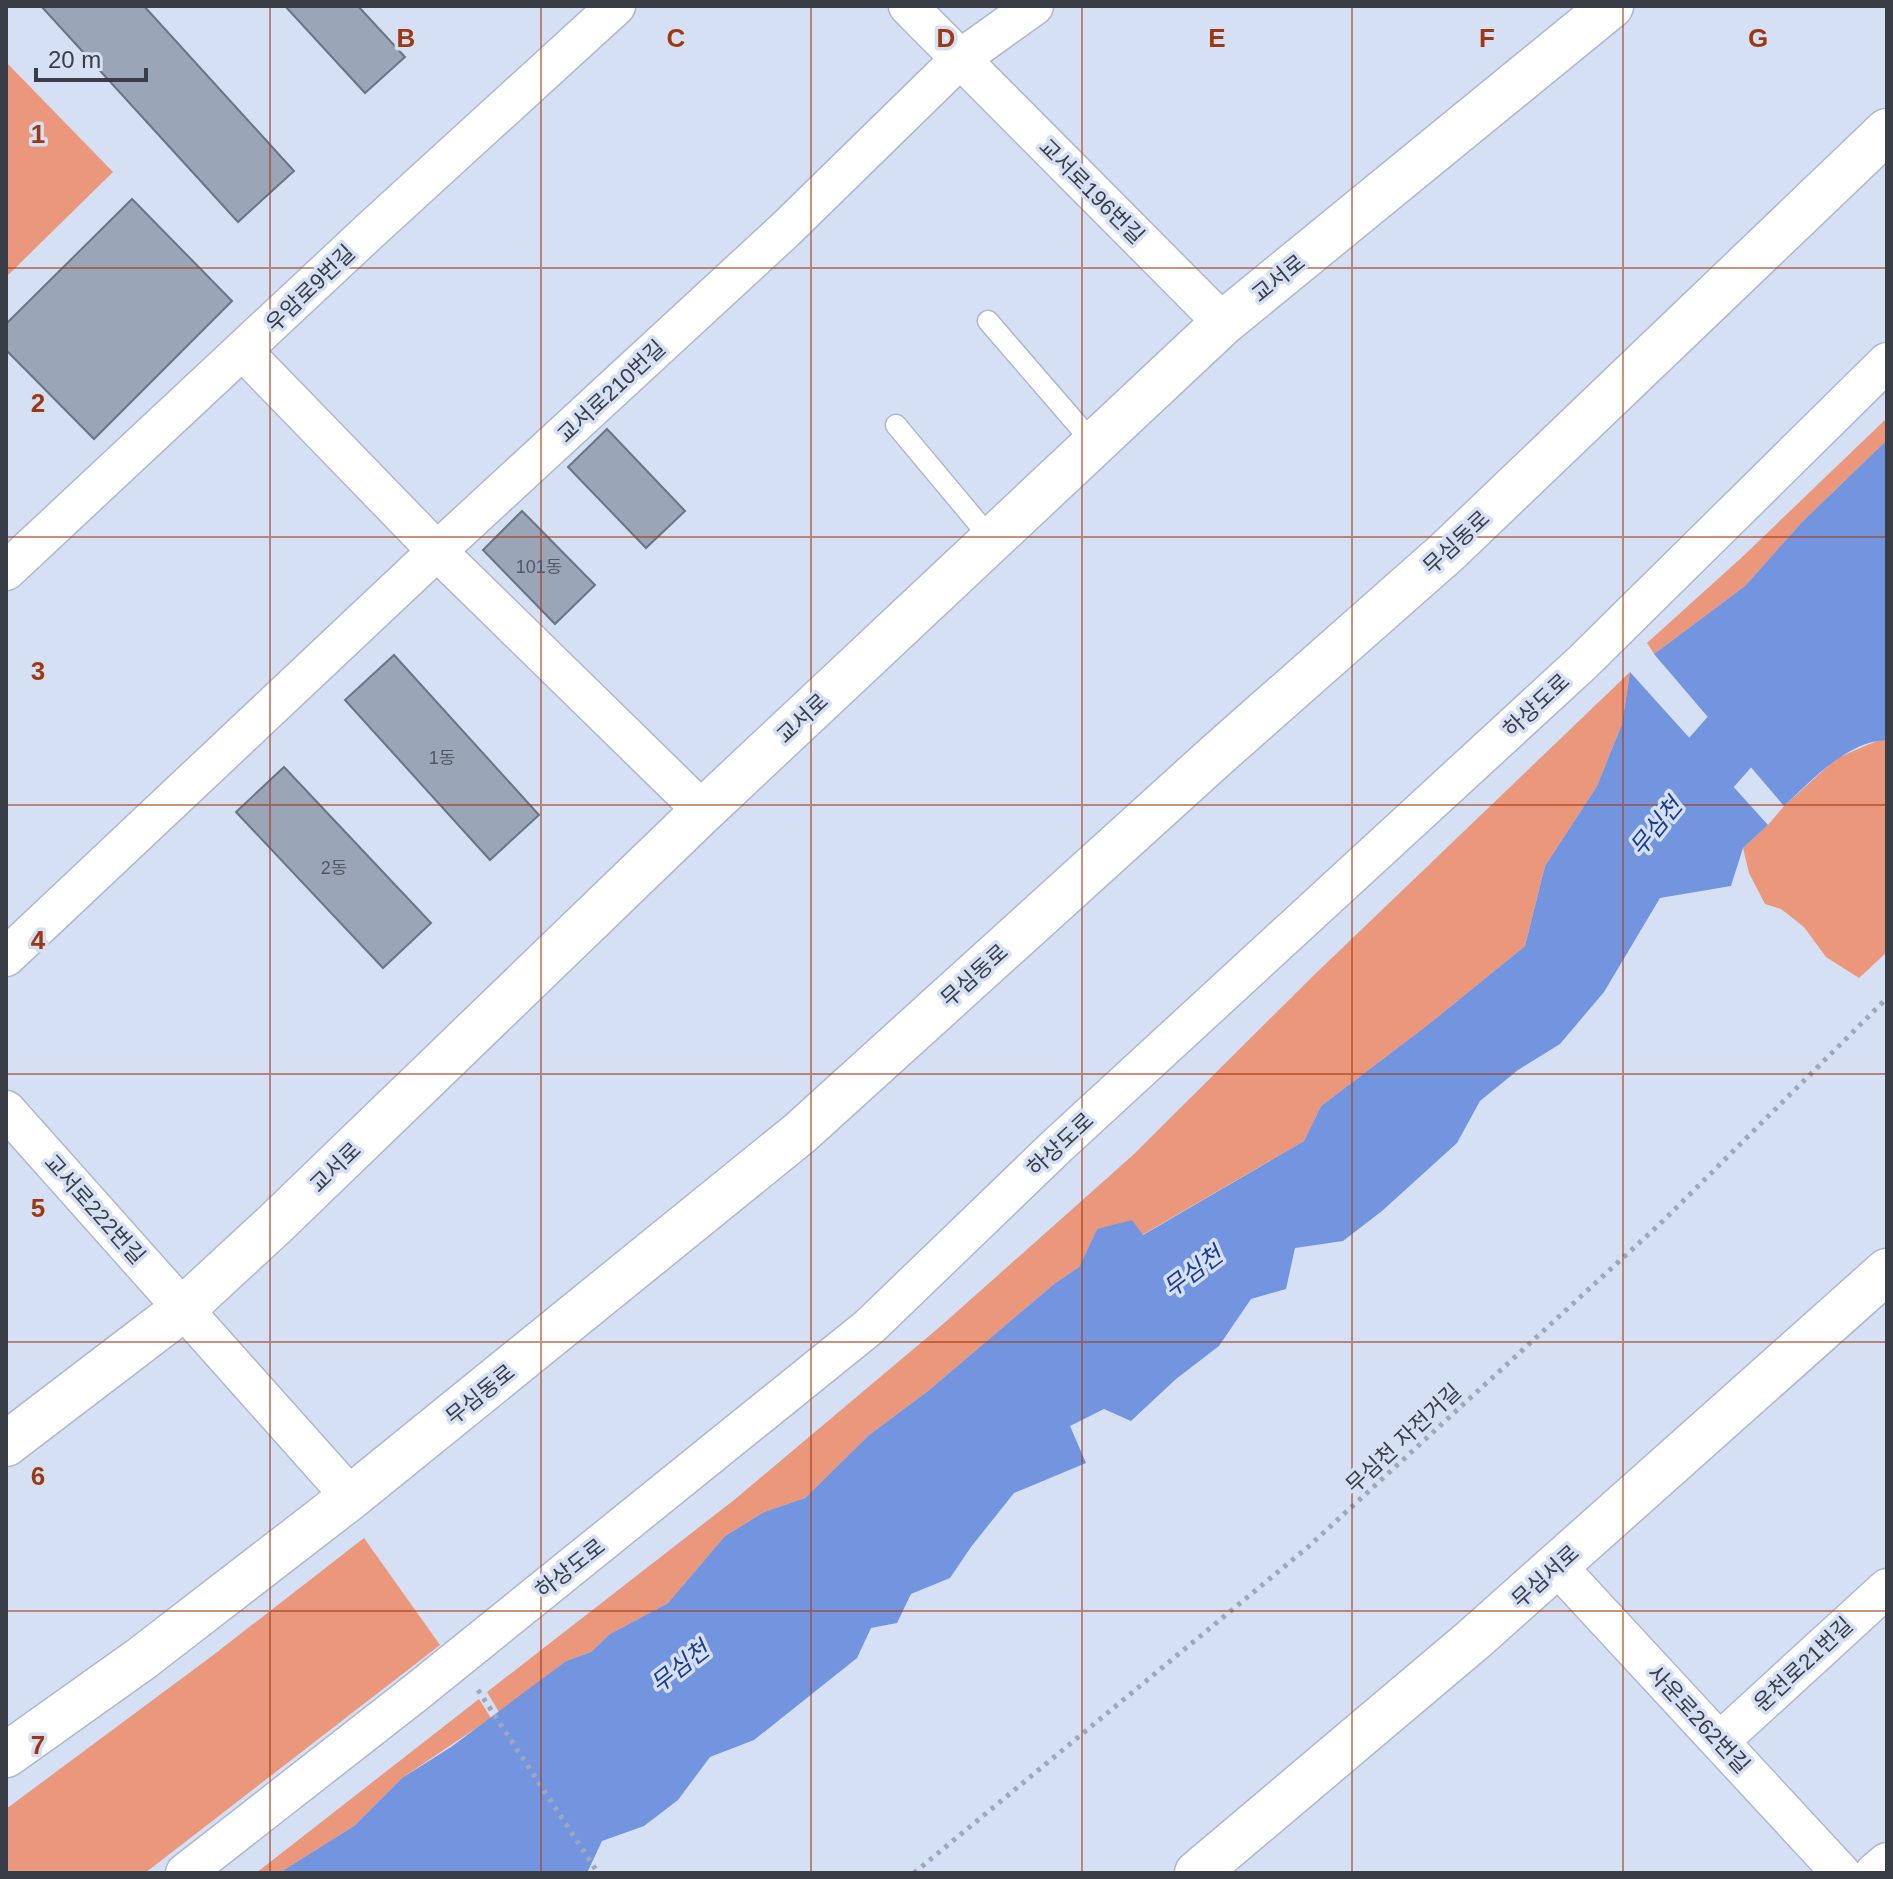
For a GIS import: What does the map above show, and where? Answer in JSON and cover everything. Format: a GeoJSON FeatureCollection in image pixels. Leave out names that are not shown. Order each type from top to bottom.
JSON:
{"type":"FeatureCollection","features":[{"type":"Feature","properties":{"kind":"street","name":"우암로9번길"},"geometry":{"type":"LineString","coordinates":[[6,571],[616,6]]}},
{"type":"Feature","properties":{"kind":"street","name":"교서로196번길"},"geometry":{"type":"LineString","coordinates":[[908,6],[1223,323]]}},
{"type":"Feature","properties":{"kind":"street"},"geometry":{"type":"LineString","coordinates":[[960,59],[1034,6]]}},
{"type":"Feature","properties":{"kind":"street","name":"교서로"},"geometry":{"type":"LineString","coordinates":[[6,1444],[183,1309],[703,811],[1223,323],[1611,6]]}},
{"type":"Feature","properties":{"kind":"street","name":"교서로210번길"},"geometry":{"type":"LineString","coordinates":[[6,957],[437,551],[785,230],[960,59]]}},
{"type":"Feature","properties":{"kind":"street","name":"무심동로"},"geometry":{"type":"LineString","coordinates":[[6,1755],[141,1659],[351,1497],[800,1133],[1447,552],[1887,131]]}},
{"type":"Feature","properties":{"kind":"street"},"geometry":{"type":"LineString","coordinates":[[243,351],[437,551],[703,811]]}},
{"type":"Feature","properties":{"kind":"street","name":"하상도로"},"geometry":{"type":"LineString","coordinates":[[185,1873],[414,1694],[869,1327],[1057,1146],[1583,662],[1887,362]]}},
{"type":"Feature","properties":{"kind":"street","name":"교서로222번길"},"geometry":{"type":"LineString","coordinates":[[6,1110],[351,1497]]}},
{"type":"Feature","properties":{"kind":"street","name":"무심서로"},"geometry":{"type":"LineString","coordinates":[[1197,1873],[1473,1640],[1887,1271]]}},
{"type":"Feature","properties":{"kind":"street","name":"사운로262번길"},"geometry":{"type":"LineString","coordinates":[[1556,1565],[1841,1873]]}},
{"type":"Feature","properties":{"kind":"street","name":"운천로21번길"},"geometry":{"type":"LineString","coordinates":[[1720,1741],[1887,1588]]}},
{"type":"Feature","properties":{"kind":"street"},"geometry":{"type":"LineString","coordinates":[[1874,1873],[1887,1862]]}},
{"type":"Feature","properties":{"kind":"lane"},"geometry":{"type":"LineString","coordinates":[[988,321],[1095,445]]}},
{"type":"Feature","properties":{"kind":"lane"},"geometry":{"type":"LineString","coordinates":[[896,425],[992,540]]}},
{"type":"Feature","properties":{"kind":"path","name":"무심천 자전거길"},"geometry":{"type":"LineString","coordinates":[[914,1873],[1308,1547],[1663,1221],[1887,998]]}},
{"type":"Feature","properties":{"kind":"path"},"geometry":{"type":"LineString","coordinates":[[475,1686],[598,1873]]}},
{"type":"Feature","properties":{"kind":"shaded area"},"geometry":{"type":"Polygon","coordinates":[[[6,62],[113,172],[6,277],[6,62]]]}},
{"type":"Feature","properties":{"kind":"shaded area"},"geometry":{"type":"Polygon","coordinates":[[[1887,418],[1887,440],[1802,522],[1745,586],[1654,654],[1647,643],[1887,418]]]}},
{"type":"Feature","properties":{"kind":"shaded area"},"geometry":{"type":"Polygon","coordinates":[[[1630,672],[1622,724],[1597,786],[1545,866],[1525,946],[1321,1106],[1304,1141],[1142,1235],[1097,1229],[1079,1267],[1054,1284],[928,1391],[869,1435],[805,1498],[764,1512],[725,1536],[668,1603],[610,1634],[591,1652],[566,1661],[499,1712],[487,1692],[734,1500],[942,1325],[1133,1155],[1312,977],[1630,672]]]}},
{"type":"Feature","properties":{"kind":"shaded area"},"geometry":{"type":"Polygon","coordinates":[[[1879,740],[1887,740],[1887,952],[1859,978],[1826,957],[1804,927],[1781,909],[1765,904],[1749,873],[1743,848],[1837,758],[1879,740]]]}},
{"type":"Feature","properties":{"kind":"shaded area"},"geometry":{"type":"Polygon","coordinates":[[[364,1538],[440,1645],[145,1873],[6,1873],[6,1809],[364,1538]]]}},
{"type":"Feature","properties":{"kind":"shaded area"},"geometry":{"type":"Polygon","coordinates":[[[479,1699],[491,1718],[402,1778],[354,1826],[279,1873],[256,1873],[479,1699]]]}},
{"type":"Feature","properties":{"kind":"water"},"geometry":{"type":"Polygon","coordinates":[[[1887,440],[1887,740],[1872,742],[1844,755],[1784,806],[1654,654],[1745,586],[1802,522],[1887,440]]]}},
{"type":"Feature","properties":{"kind":"water"},"geometry":{"type":"Polygon","coordinates":[[[1630,672],[1768,825],[1743,848],[1731,886],[1660,898],[1604,992],[1560,1044],[1518,1070],[1480,1101],[1457,1143],[1382,1211],[1343,1241],[1295,1248],[1286,1289],[1251,1299],[1219,1346],[1176,1379],[1131,1421],[1104,1409],[1070,1426],[1086,1463],[1014,1493],[950,1578],[911,1594],[897,1623],[871,1628],[857,1658],[754,1740],[710,1757],[678,1800],[644,1826],[602,1841],[587,1873],[279,1873],[354,1826],[402,1778],[451,1747],[566,1661],[591,1652],[610,1634],[668,1603],[725,1536],[764,1512],[805,1498],[869,1435],[928,1391],[1054,1284],[1079,1267],[1097,1229],[1132,1220],[1143,1235],[1304,1141],[1321,1106],[1525,946],[1545,866],[1597,786],[1622,724],[1630,672]]]}},
{"type":"Feature","properties":{"kind":"building"},"geometry":{"type":"Polygon","coordinates":[[[41,6],[144,6],[294,171],[238,222],[41,6]]]}},
{"type":"Feature","properties":{"kind":"building"},"geometry":{"type":"Polygon","coordinates":[[[285,6],[358,6],[405,57],[365,93],[285,6]]]}},
{"type":"Feature","properties":{"kind":"building"},"geometry":{"type":"Polygon","coordinates":[[[132,199],[232,301],[94,439],[6,350],[6,324],[132,199]]]}},
{"type":"Feature","properties":{"kind":"building"},"geometry":{"type":"Polygon","coordinates":[[[607,429],[685,511],[646,548],[568,467],[607,429]]]}},
{"type":"Feature","properties":{"kind":"building"},"geometry":{"type":"Polygon","coordinates":[[[522,511],[595,585],[555,624],[483,550],[522,511]]]}},
{"type":"Feature","properties":{"kind":"building"},"geometry":{"type":"Polygon","coordinates":[[[394,655],[539,815],[490,860],[345,700],[394,655]]]}},
{"type":"Feature","properties":{"kind":"building"},"geometry":{"type":"Polygon","coordinates":[[[284,767],[431,923],[383,968],[236,812],[284,767]]]}},
{"type":"Feature","properties":{"kind":"waterway","name":"무심천"},"geometry":{"type":"LineString","coordinates":[[1652,830],[1887,563]]}}]}
